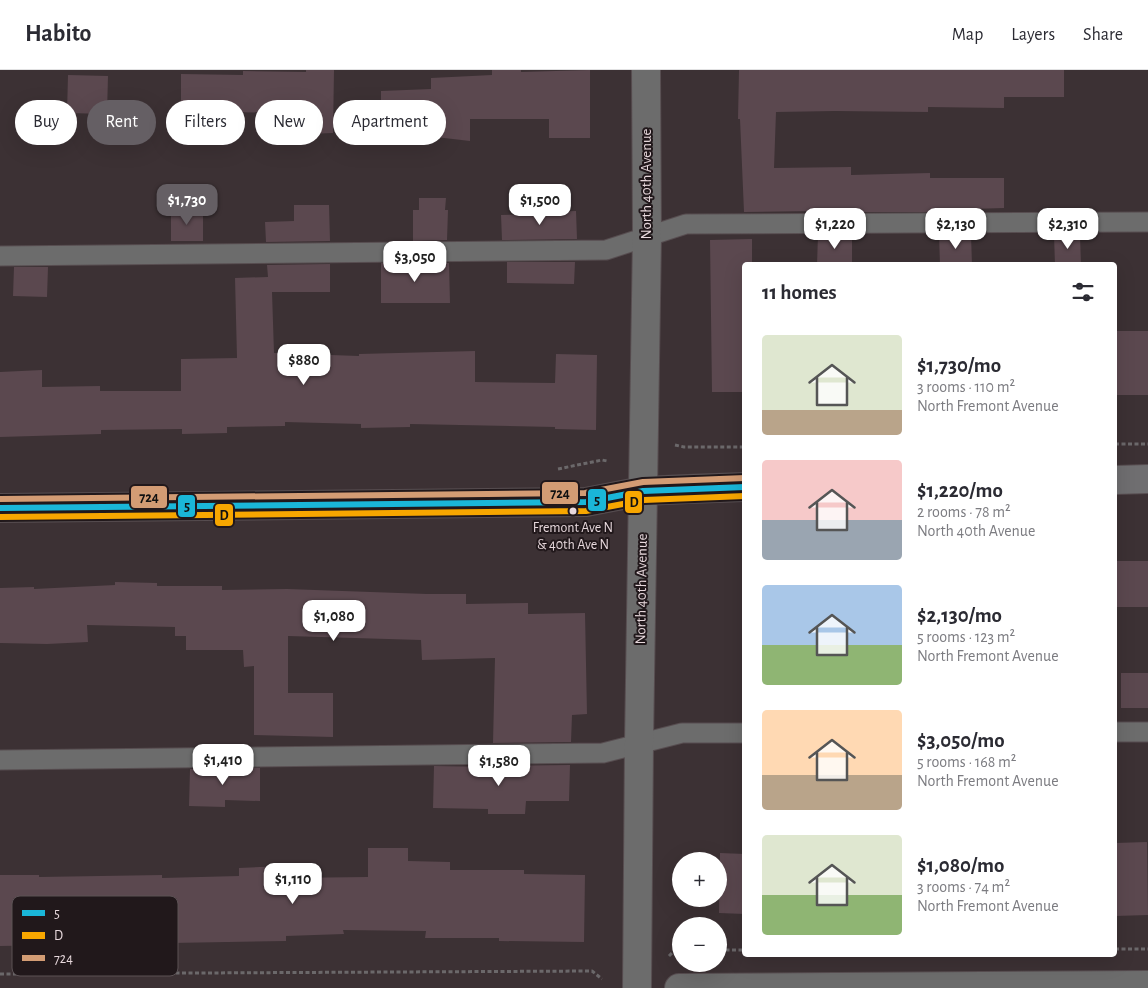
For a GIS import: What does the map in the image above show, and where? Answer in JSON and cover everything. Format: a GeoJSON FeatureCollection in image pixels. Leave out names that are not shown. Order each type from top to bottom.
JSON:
{"type":"FeatureCollection","features":[{"type":"Feature","properties":{"kind":"street","name":"North 40th Avenue"},"geometry":{"type":"LineString","coordinates":[[637,988],[647,236],[646,70]]}},
{"type":"Feature","properties":{"kind":"street"},"geometry":{"type":"LineString","coordinates":[[1117,480],[1148,479]]}},
{"type":"Feature","properties":{"kind":"street"},"geometry":{"type":"LineString","coordinates":[[0,508],[586,502],[643,492],[742,488]]}},
{"type":"Feature","properties":{"kind":"street"},"geometry":{"type":"LineString","coordinates":[[679,988],[1148,986]]}},
{"type":"Feature","properties":{"kind":"lane"},"geometry":{"type":"LineString","coordinates":[[0,256],[606,250],[686,224],[1148,222]]}},
{"type":"Feature","properties":{"kind":"lane"},"geometry":{"type":"LineString","coordinates":[[1117,732],[1148,732]]}},
{"type":"Feature","properties":{"kind":"lane"},"geometry":{"type":"LineString","coordinates":[[0,760],[603,753],[682,733],[742,733]]}},
{"type":"Feature","properties":{"kind":"path"},"geometry":{"type":"LineString","coordinates":[[669,444],[684,447],[742,446]]}},
{"type":"Feature","properties":{"kind":"path"},"geometry":{"type":"LineString","coordinates":[[1117,444],[1148,444]]}},
{"type":"Feature","properties":{"kind":"path"},"geometry":{"type":"LineString","coordinates":[[1117,949],[1148,948]]}},
{"type":"Feature","properties":{"kind":"path"},"geometry":{"type":"LineString","coordinates":[[727,950],[742,950]]}},
{"type":"Feature","properties":{"kind":"path"},"geometry":{"type":"LineString","coordinates":[[665,960],[672,953]]}},
{"type":"Feature","properties":{"kind":"path"},"geometry":{"type":"LineString","coordinates":[[178,973],[592,971],[602,979]]}},
{"type":"Feature","properties":{"kind":"building"},"geometry":{"type":"Polygon","coordinates":[[[306,70],[334,70],[333,133],[323,133],[323,100],[255,100],[255,112],[245,112],[245,100],[181,100],[181,74],[243,75],[243,71],[306,72],[306,70]]]}},
{"type":"Feature","properties":{"kind":"building"},"geometry":{"type":"Polygon","coordinates":[[[492,70],[521,70],[521,72],[590,70],[590,138],[549,138],[549,119],[470,119],[470,141],[446,138],[446,100],[381,100],[381,91],[431,89],[431,78],[492,75],[492,70]]]}},
{"type":"Feature","properties":{"kind":"building"},"geometry":{"type":"Polygon","coordinates":[[[739,70],[1064,70],[1064,97],[1004,97],[1004,108],[928,107],[928,112],[776,112],[774,168],[851,167],[851,175],[930,173],[930,178],[1004,178],[1004,208],[971,209],[971,212],[744,212],[740,119],[738,119],[739,70]]]}},
{"type":"Feature","properties":{"kind":"building"},"geometry":{"type":"Polygon","coordinates":[[[68,75],[108,76],[107,100],[87,100],[87,114],[77,113],[77,100],[67,100],[68,75]]]}},
{"type":"Feature","properties":{"kind":"building"},"geometry":{"type":"Polygon","coordinates":[[[419,198],[446,198],[445,210],[448,210],[447,240],[413,241],[413,210],[419,210],[419,198]]]}},
{"type":"Feature","properties":{"kind":"building"},"geometry":{"type":"Polygon","coordinates":[[[294,205],[329,205],[330,241],[266,242],[265,222],[294,221],[294,205]]]}},
{"type":"Feature","properties":{"kind":"building"},"geometry":{"type":"Polygon","coordinates":[[[171,210],[203,210],[203,241],[171,241],[171,210]]]}},
{"type":"Feature","properties":{"kind":"building"},"geometry":{"type":"Polygon","coordinates":[[[576,211],[577,239],[502,240],[501,215],[576,211]]]}},
{"type":"Feature","properties":{"kind":"building"},"geometry":{"type":"Polygon","coordinates":[[[939,234],[971,234],[972,262],[940,262],[939,234]]]}},
{"type":"Feature","properties":{"kind":"building"},"geometry":{"type":"Polygon","coordinates":[[[818,235],[852,235],[852,262],[817,262],[818,235]]]}},
{"type":"Feature","properties":{"kind":"building"},"geometry":{"type":"Polygon","coordinates":[[[1054,235],[1080,235],[1081,262],[1055,262],[1054,235]]]}},
{"type":"Feature","properties":{"kind":"building"},"geometry":{"type":"Polygon","coordinates":[[[752,239],[752,262],[742,262],[742,392],[712,392],[710,240],[752,239]]]}},
{"type":"Feature","properties":{"kind":"building"},"geometry":{"type":"Polygon","coordinates":[[[507,262],[575,262],[574,284],[507,283],[507,262]]]}},
{"type":"Feature","properties":{"kind":"building"},"geometry":{"type":"Polygon","coordinates":[[[381,263],[449,263],[450,303],[381,303],[381,263]]]}},
{"type":"Feature","properties":{"kind":"building"},"geometry":{"type":"Polygon","coordinates":[[[330,264],[330,292],[272,292],[274,353],[359,356],[359,354],[475,351],[475,382],[555,383],[556,354],[597,355],[596,430],[555,429],[555,427],[410,424],[410,427],[361,428],[361,424],[285,422],[285,426],[227,427],[227,433],[182,434],[182,429],[101,430],[101,434],[0,437],[0,372],[42,370],[42,387],[100,386],[100,391],[181,391],[181,359],[237,358],[235,278],[268,277],[267,265],[330,264]]]}},
{"type":"Feature","properties":{"kind":"building"},"geometry":{"type":"Polygon","coordinates":[[[14,267],[48,267],[47,297],[13,296],[14,267]]]}},
{"type":"Feature","properties":{"kind":"building"},"geometry":{"type":"Polygon","coordinates":[[[1117,331],[1148,331],[1148,395],[1117,395],[1117,331]]]}},
{"type":"Feature","properties":{"kind":"building"},"geometry":{"type":"Polygon","coordinates":[[[1117,561],[1148,561],[1148,607],[1117,607],[1117,561]]]}},
{"type":"Feature","properties":{"kind":"building"},"geometry":{"type":"Polygon","coordinates":[[[115,582],[157,583],[157,586],[222,586],[222,590],[287,589],[466,594],[466,604],[528,603],[528,614],[585,613],[587,714],[572,715],[571,742],[493,743],[495,658],[422,660],[421,640],[288,636],[288,693],[333,693],[333,737],[254,735],[254,666],[244,667],[243,650],[186,650],[186,636],[175,636],[175,627],[87,625],[88,642],[47,644],[0,643],[0,588],[34,587],[34,589],[115,585],[115,582]]]}},
{"type":"Feature","properties":{"kind":"building"},"geometry":{"type":"Polygon","coordinates":[[[1121,673],[1148,673],[1148,708],[1121,708],[1121,673]]]}},
{"type":"Feature","properties":{"kind":"building"},"geometry":{"type":"Polygon","coordinates":[[[570,765],[569,801],[526,801],[525,814],[488,814],[488,809],[433,808],[434,766],[570,765]]]}},
{"type":"Feature","properties":{"kind":"building"},"geometry":{"type":"Polygon","coordinates":[[[260,768],[260,801],[225,800],[225,807],[189,806],[190,769],[260,768]]]}},
{"type":"Feature","properties":{"kind":"building"},"geometry":{"type":"Polygon","coordinates":[[[1147,842],[1148,915],[1117,916],[1117,843],[1147,842]]]}},
{"type":"Feature","properties":{"kind":"building"},"geometry":{"type":"Polygon","coordinates":[[[368,848],[408,848],[408,861],[450,862],[450,870],[524,870],[524,874],[585,875],[584,942],[499,941],[499,938],[425,938],[426,931],[343,930],[344,934],[286,936],[286,941],[178,943],[178,896],[12,896],[12,946],[0,946],[0,875],[39,875],[39,877],[162,875],[162,878],[239,876],[239,868],[284,866],[284,878],[368,877],[368,848]]]}},
{"type":"Feature","properties":{"kind":"building"},"geometry":{"type":"Polygon","coordinates":[[[727,853],[742,854],[742,914],[719,913],[719,907],[727,907],[727,853]]]}},
{"type":"Feature","properties":{"kind":"transit line","name":"724"},"geometry":{"type":"LineString","coordinates":[[0,499],[585,493],[643,482],[742,478]]}},
{"type":"Feature","properties":{"kind":"transit line","name":"5"},"geometry":{"type":"LineString","coordinates":[[0,508],[586,502],[643,491],[742,487]]}},
{"type":"Feature","properties":{"kind":"transit line","name":"D"},"geometry":{"type":"LineString","coordinates":[[0,517],[586,511],[644,500],[742,496]]}},
{"type":"Feature","properties":{"kind":"place","name":"Fremont Ave N & 40th Ave N"},"geometry":{"type":"Point","coordinates":[573,511]}}]}
